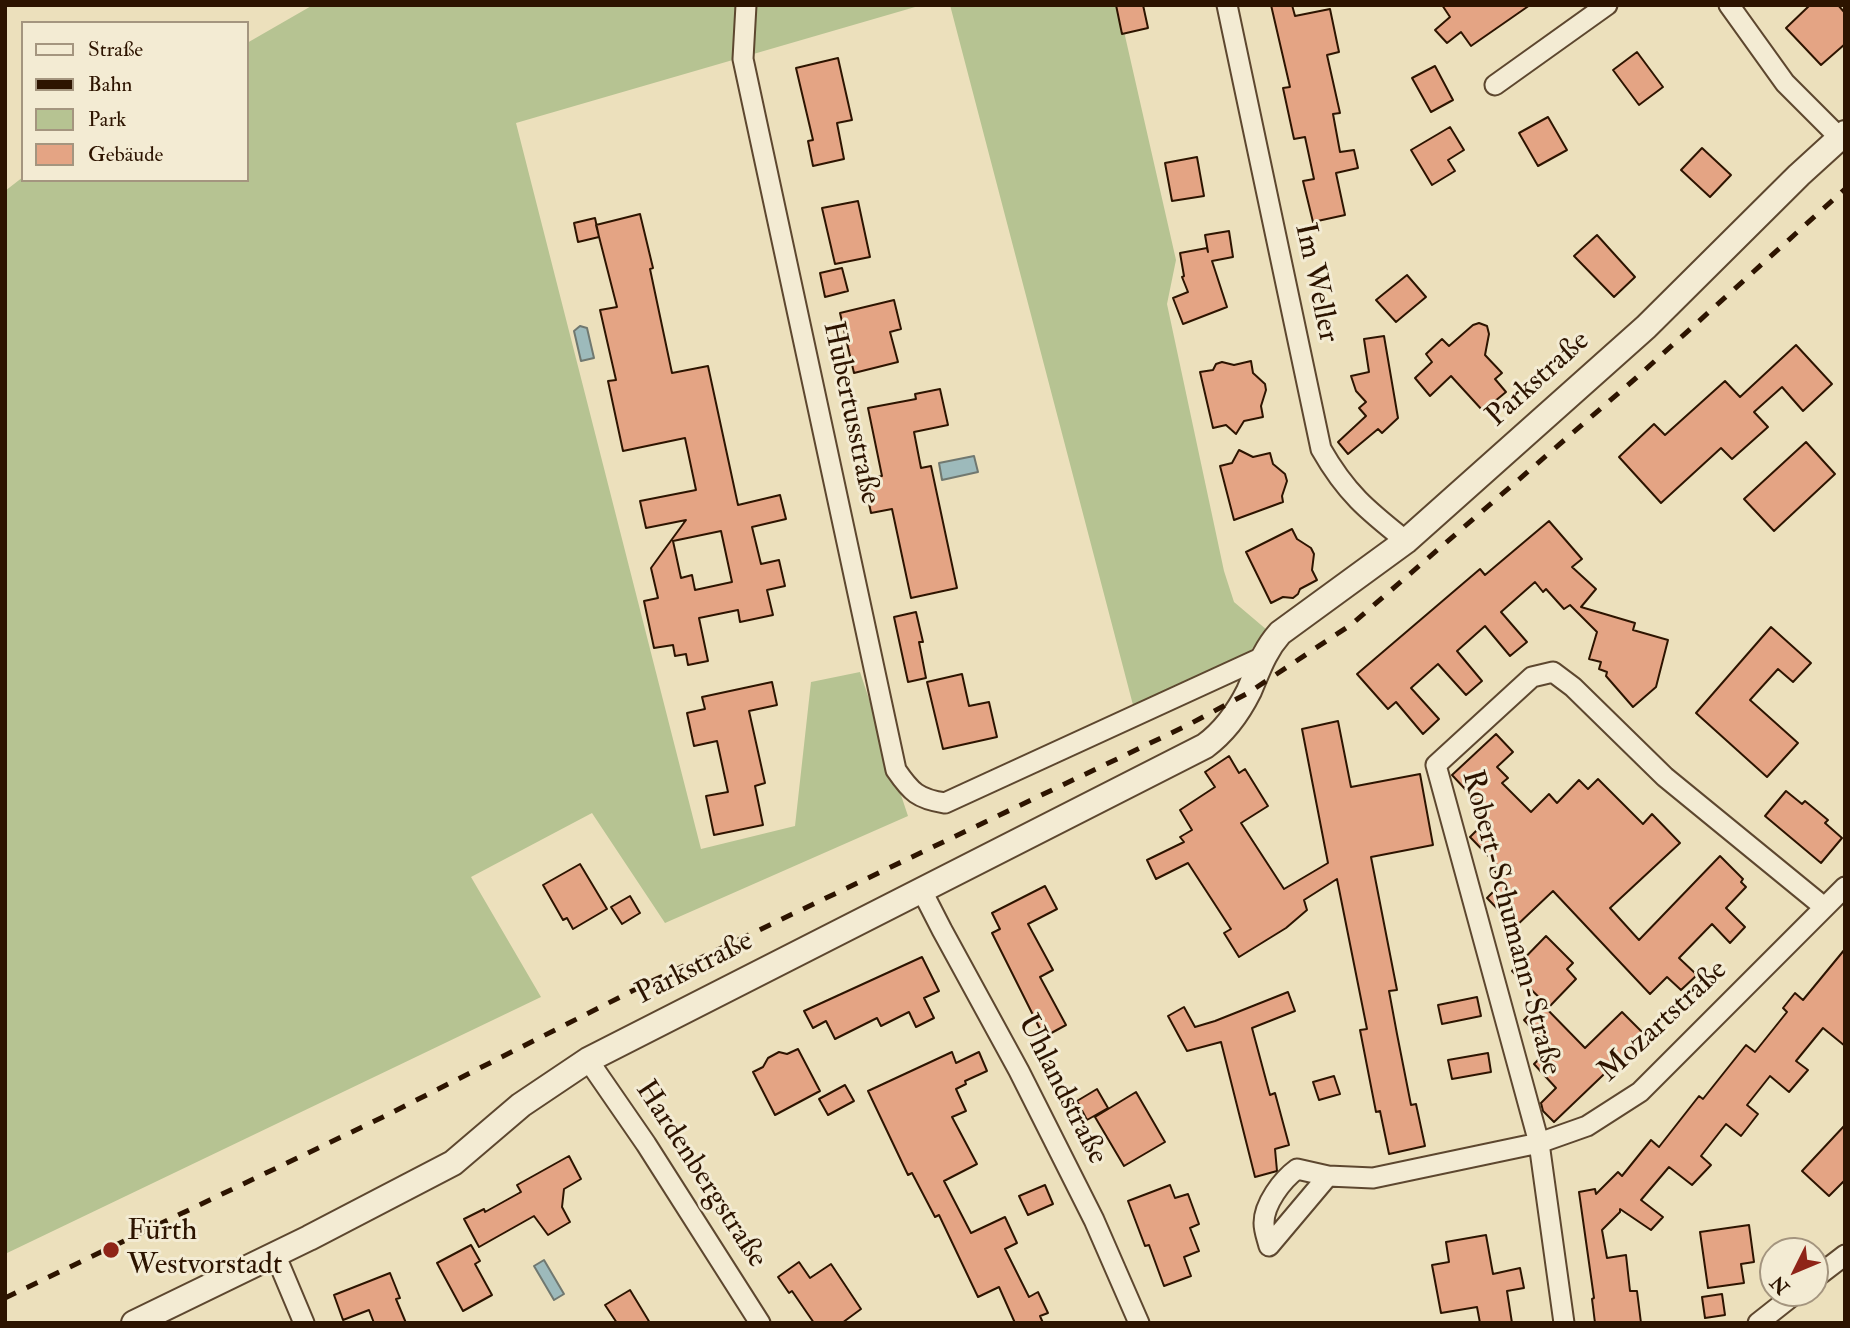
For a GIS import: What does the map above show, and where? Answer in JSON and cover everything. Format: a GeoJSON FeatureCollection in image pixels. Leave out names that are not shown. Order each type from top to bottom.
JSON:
{"type":"FeatureCollection","features":[{"type":"Feature","properties":{"kind":"street","name":"Hubertusstraße"},"geometry":{"type":"LineString","coordinates":[[746,5],[743,59],[896,770],[909,789],[925,800],[945,803]]}},
{"type":"Feature","properties":{"kind":"street","name":"Im Weller"},"geometry":{"type":"LineString","coordinates":[[1227,5],[1321,449],[1336,475],[1362,506],[1406,541]]}},
{"type":"Feature","properties":{"kind":"street"},"geometry":{"type":"LineString","coordinates":[[1495,85],[1607,5]]}},
{"type":"Feature","properties":{"kind":"street"},"geometry":{"type":"LineString","coordinates":[[1729,5],[1785,83],[1843,139]]}},
{"type":"Feature","properties":{"kind":"street","name":"Parkstraße"},"geometry":{"type":"LineString","coordinates":[[134,1323],[453,1163],[521,1105],[588,1060],[1205,746],[1226,727],[1248,693],[1263,657],[1280,633],[1406,541],[1646,327],[1799,175],[1843,139]]}},
{"type":"Feature","properties":{"kind":"street","name":"Parkstraße"},"geometry":{"type":"LineString","coordinates":[[945,803],[1263,657]]}},
{"type":"Feature","properties":{"kind":"street","name":"Robert-Schumann-Straße"},"geometry":{"type":"LineString","coordinates":[[1539,1143],[1436,765],[1532,677],[1553,672],[1573,687],[1665,777],[1824,907]]}},
{"type":"Feature","properties":{"kind":"street","name":"Mozartstraße"},"geometry":{"type":"LineString","coordinates":[[1328,1176],[1373,1178],[1539,1143],[1587,1126],[1640,1092],[1845,887]]}},
{"type":"Feature","properties":{"kind":"street","name":"Uhlandstraße"},"geometry":{"type":"LineString","coordinates":[[921,889],[1019,1071],[1088,1207],[1139,1323]]}},
{"type":"Feature","properties":{"kind":"street","name":"Hardenbergstraße"},"geometry":{"type":"LineString","coordinates":[[588,1060],[646,1144],[760,1323]]}},
{"type":"Feature","properties":{"kind":"street"},"geometry":{"type":"LineString","coordinates":[[1539,1143],[1564,1323]]}},
{"type":"Feature","properties":{"kind":"street"},"geometry":{"type":"LineString","coordinates":[[275,1254],[304,1323]]}},
{"type":"Feature","properties":{"kind":"street"},"geometry":{"type":"LineString","coordinates":[[1829,1267],[1845,1255]]}},
{"type":"Feature","properties":{"kind":"street"},"geometry":{"type":"LineString","coordinates":[[1758,1323],[1778,1307]]}},
{"type":"Feature","properties":{"kind":"green space"},"geometry":{"type":"Polygon","coordinates":[[[313,5],[922,5],[516,123],[701,849],[795,826],[811,682],[860,672],[908,816],[665,923],[592,813],[471,877],[541,997],[5,1254],[5,191],[21,179],[21,182],[248,182],[248,42],[313,5]]]}},
{"type":"Feature","properties":{"kind":"green space"},"geometry":{"type":"Polygon","coordinates":[[[950,5],[1118,5],[1176,260],[1167,304],[1224,571],[1234,602],[1267,630],[1244,659],[1133,705],[950,5]]]}},
{"type":"Feature","properties":{"kind":"water"},"geometry":{"type":"Polygon","coordinates":[[[580,326],[587,328],[594,358],[581,361],[574,331],[580,326]]]}},
{"type":"Feature","properties":{"kind":"water"},"geometry":{"type":"Polygon","coordinates":[[[974,456],[978,472],[942,480],[939,463],[974,456]]]}},
{"type":"Feature","properties":{"kind":"water"},"geometry":{"type":"Polygon","coordinates":[[[544,1260],[564,1294],[554,1300],[534,1266],[544,1260]]]}},
{"type":"Feature","properties":{"kind":"building"},"geometry":{"type":"Polygon","coordinates":[[[1116,5],[1143,5],[1148,28],[1122,34],[1116,5]]]}},
{"type":"Feature","properties":{"kind":"building"},"geometry":{"type":"Polygon","coordinates":[[[1271,5],[1292,5],[1295,16],[1330,9],[1339,52],[1327,55],[1340,113],[1333,114],[1340,152],[1354,150],[1358,168],[1336,173],[1345,215],[1313,222],[1303,181],[1314,179],[1305,137],[1294,139],[1283,88],[1290,87],[1271,5]]]}},
{"type":"Feature","properties":{"kind":"building"},"geometry":{"type":"Polygon","coordinates":[[[1442,5],[1530,5],[1471,46],[1461,32],[1447,43],[1435,30],[1450,17],[1442,5]]]}},
{"type":"Feature","properties":{"kind":"building"},"geometry":{"type":"Polygon","coordinates":[[[1810,5],[1838,5],[1845,13],[1845,44],[1821,65],[1786,28],[1810,5]]]}},
{"type":"Feature","properties":{"kind":"building"},"geometry":{"type":"Polygon","coordinates":[[[1637,52],[1663,87],[1639,105],[1613,70],[1637,52]]]}},
{"type":"Feature","properties":{"kind":"building"},"geometry":{"type":"Polygon","coordinates":[[[838,58],[852,120],[837,123],[844,159],[813,166],[808,141],[813,140],[796,68],[838,58]]]}},
{"type":"Feature","properties":{"kind":"building"},"geometry":{"type":"Polygon","coordinates":[[[1435,66],[1453,100],[1431,112],[1412,78],[1435,66]]]}},
{"type":"Feature","properties":{"kind":"building"},"geometry":{"type":"Polygon","coordinates":[[[1548,117],[1567,150],[1538,166],[1519,133],[1548,117]]]}},
{"type":"Feature","properties":{"kind":"building"},"geometry":{"type":"Polygon","coordinates":[[[1450,127],[1464,150],[1448,160],[1455,171],[1432,185],[1411,150],[1450,127]]]}},
{"type":"Feature","properties":{"kind":"building"},"geometry":{"type":"Polygon","coordinates":[[[1702,148],[1731,175],[1710,197],[1681,170],[1702,148]]]}},
{"type":"Feature","properties":{"kind":"building"},"geometry":{"type":"Polygon","coordinates":[[[1197,157],[1204,196],[1172,201],[1165,163],[1197,157]]]}},
{"type":"Feature","properties":{"kind":"building"},"geometry":{"type":"Polygon","coordinates":[[[858,201],[870,257],[835,264],[822,208],[858,201]]]}},
{"type":"Feature","properties":{"kind":"building"},"geometry":{"type":"Polygon","coordinates":[[[640,214],[672,373],[708,366],[738,505],[780,495],[786,519],[752,527],[761,564],[779,560],[785,586],[767,590],[773,615],[740,622],[738,610],[699,618],[708,661],[688,665],[686,654],[675,656],[673,645],[654,648],[644,601],[658,598],[651,568],[686,520],[646,528],[640,501],[696,490],[685,438],[623,451],[608,381],[616,380],[600,310],[617,307],[596,225],[640,214]],[[721,531],[673,541],[681,578],[692,575],[695,590],[732,582],[721,531]]]}},
{"type":"Feature","properties":{"kind":"building"},"geometry":{"type":"Polygon","coordinates":[[[595,218],[599,237],[578,242],[574,223],[595,218]]]}},
{"type":"Feature","properties":{"kind":"building"},"geometry":{"type":"Polygon","coordinates":[[[1229,231],[1233,257],[1212,261],[1227,307],[1183,324],[1173,298],[1188,292],[1182,277],[1180,253],[1207,248],[1208,252],[1205,235],[1229,231]]]}},
{"type":"Feature","properties":{"kind":"building"},"geometry":{"type":"Polygon","coordinates":[[[1597,235],[1635,277],[1614,297],[1574,256],[1597,235]]]}},
{"type":"Feature","properties":{"kind":"building"},"geometry":{"type":"Polygon","coordinates":[[[842,268],[848,291],[825,297],[820,273],[842,268]]]}},
{"type":"Feature","properties":{"kind":"building"},"geometry":{"type":"Polygon","coordinates":[[[1407,275],[1426,297],[1396,322],[1376,300],[1407,275]]]}},
{"type":"Feature","properties":{"kind":"building"},"geometry":{"type":"Polygon","coordinates":[[[894,300],[901,329],[890,332],[898,362],[854,373],[840,313],[894,300]]]}},
{"type":"Feature","properties":{"kind":"building"},"geometry":{"type":"Polygon","coordinates":[[[1479,323],[1487,326],[1489,334],[1485,355],[1502,373],[1495,379],[1506,392],[1483,411],[1451,376],[1430,396],[1415,378],[1432,362],[1426,354],[1442,339],[1449,346],[1479,323]]]}},
{"type":"Feature","properties":{"kind":"building"},"geometry":{"type":"Polygon","coordinates":[[[1384,336],[1398,418],[1382,433],[1378,429],[1348,454],[1338,442],[1366,416],[1359,408],[1366,402],[1356,391],[1351,376],[1369,372],[1364,339],[1384,336]]]}},
{"type":"Feature","properties":{"kind":"building"},"geometry":{"type":"Polygon","coordinates":[[[1796,345],[1832,384],[1803,411],[1782,387],[1754,412],[1768,427],[1732,459],[1721,448],[1661,503],[1619,457],[1654,424],[1665,435],[1725,381],[1740,397],[1796,345]]]}},
{"type":"Feature","properties":{"kind":"building"},"geometry":{"type":"Polygon","coordinates":[[[1251,361],[1253,373],[1265,384],[1261,406],[1263,417],[1244,421],[1236,434],[1226,425],[1213,428],[1200,372],[1213,370],[1216,364],[1222,362],[1234,365],[1251,361]]]}},
{"type":"Feature","properties":{"kind":"building"},"geometry":{"type":"Polygon","coordinates":[[[940,389],[948,425],[914,432],[921,468],[931,466],[957,588],[911,598],[892,509],[871,513],[864,479],[882,476],[868,408],[916,399],[915,394],[940,389]]]}},
{"type":"Feature","properties":{"kind":"building"},"geometry":{"type":"Polygon","coordinates":[[[1806,442],[1835,474],[1774,531],[1744,499],[1806,442]]]}},
{"type":"Feature","properties":{"kind":"building"},"geometry":{"type":"Polygon","coordinates":[[[1239,450],[1253,457],[1270,453],[1273,464],[1285,474],[1287,481],[1282,496],[1283,502],[1234,520],[1220,466],[1232,463],[1239,450]]]}},
{"type":"Feature","properties":{"kind":"building"},"geometry":{"type":"Polygon","coordinates":[[[1549,521],[1582,559],[1572,567],[1596,589],[1581,607],[1635,623],[1633,630],[1668,640],[1656,687],[1633,707],[1606,676],[1607,672],[1599,669],[1601,662],[1589,659],[1597,632],[1570,605],[1564,609],[1546,589],[1543,592],[1535,582],[1501,612],[1527,642],[1510,656],[1485,626],[1457,651],[1482,681],[1466,695],[1438,664],[1411,688],[1439,719],[1423,734],[1396,702],[1388,709],[1357,674],[1480,569],[1485,575],[1549,521]]]}},
{"type":"Feature","properties":{"kind":"building"},"geometry":{"type":"Polygon","coordinates":[[[1292,529],[1297,539],[1311,548],[1314,554],[1312,570],[1317,580],[1300,589],[1293,598],[1283,597],[1271,603],[1246,552],[1292,529]]]}},
{"type":"Feature","properties":{"kind":"building"},"geometry":{"type":"Polygon","coordinates":[[[916,612],[923,642],[919,642],[926,678],[908,682],[894,617],[916,612]]]}},
{"type":"Feature","properties":{"kind":"building"},"geometry":{"type":"Polygon","coordinates":[[[1771,627],[1811,663],[1793,682],[1778,669],[1750,700],[1798,743],[1767,777],[1696,713],[1771,627]]]}},
{"type":"Feature","properties":{"kind":"building"},"geometry":{"type":"Polygon","coordinates":[[[962,674],[969,706],[989,702],[997,737],[943,749],[927,682],[962,674]]]}},
{"type":"Feature","properties":{"kind":"building"},"geometry":{"type":"Polygon","coordinates":[[[772,682],[777,705],[749,711],[765,783],[755,786],[763,825],[714,835],[706,796],[728,792],[717,741],[694,746],[687,713],[705,709],[702,697],[772,682]]]}},
{"type":"Feature","properties":{"kind":"building"},"geometry":{"type":"Polygon","coordinates":[[[1338,721],[1351,787],[1420,774],[1433,845],[1371,857],[1397,990],[1389,991],[1397,1034],[1411,1105],[1416,1104],[1425,1146],[1389,1154],[1380,1111],[1376,1112],[1360,1030],[1367,1029],[1337,879],[1304,900],[1307,910],[1286,928],[1239,957],[1224,933],[1231,929],[1188,863],[1156,879],[1147,860],[1184,842],[1180,837],[1192,830],[1180,810],[1215,787],[1205,772],[1229,756],[1239,773],[1245,769],[1268,806],[1241,823],[1284,889],[1328,863],[1302,729],[1338,721]]]}},
{"type":"Feature","properties":{"kind":"building"},"geometry":{"type":"Polygon","coordinates":[[[1496,734],[1513,752],[1497,767],[1508,778],[1502,783],[1531,812],[1549,794],[1557,803],[1579,780],[1588,789],[1598,779],[1643,824],[1652,814],[1680,843],[1610,908],[1639,940],[1720,856],[1743,879],[1741,882],[1746,887],[1726,908],[1745,927],[1730,943],[1712,924],[1679,958],[1697,975],[1681,990],[1667,977],[1650,994],[1553,891],[1515,927],[1487,898],[1504,881],[1494,870],[1498,866],[1470,837],[1487,820],[1476,809],[1480,805],[1452,775],[1496,734]]]}},
{"type":"Feature","properties":{"kind":"building"},"geometry":{"type":"Polygon","coordinates":[[[1786,791],[1802,804],[1805,801],[1828,820],[1825,823],[1842,838],[1821,863],[1765,816],[1786,791]]]}},
{"type":"Feature","properties":{"kind":"building"},"geometry":{"type":"Polygon","coordinates":[[[580,864],[607,909],[573,929],[567,918],[563,920],[543,885],[580,864]]]}},
{"type":"Feature","properties":{"kind":"building"},"geometry":{"type":"Polygon","coordinates":[[[1045,886],[1057,909],[1028,924],[1053,970],[1040,977],[1066,1025],[1044,1037],[992,933],[1000,929],[992,913],[1045,886]]]}},
{"type":"Feature","properties":{"kind":"building"},"geometry":{"type":"Polygon","coordinates":[[[630,896],[640,913],[622,924],[611,907],[630,896]]]}},
{"type":"Feature","properties":{"kind":"building"},"geometry":{"type":"Polygon","coordinates":[[[1546,936],[1573,963],[1567,969],[1576,979],[1549,1007],[1512,971],[1546,936]]]}},
{"type":"Feature","properties":{"kind":"building"},"geometry":{"type":"Polygon","coordinates":[[[1845,949],[1845,1046],[1823,1028],[1796,1061],[1808,1070],[1789,1092],[1770,1076],[1747,1105],[1758,1114],[1741,1136],[1726,1124],[1701,1156],[1711,1165],[1692,1185],[1669,1167],[1641,1200],[1663,1217],[1651,1230],[1620,1209],[1602,1230],[1607,1258],[1626,1255],[1630,1291],[1637,1291],[1641,1323],[1595,1323],[1579,1192],[1595,1189],[1596,1194],[1618,1172],[1622,1176],[1651,1140],[1659,1147],[1699,1096],[1703,1099],[1746,1045],[1755,1052],[1787,1012],[1783,1008],[1795,993],[1803,1000],[1845,949]]]}},
{"type":"Feature","properties":{"kind":"building"},"geometry":{"type":"Polygon","coordinates":[[[922,957],[939,991],[924,998],[934,1018],[916,1027],[909,1012],[881,1026],[877,1018],[835,1039],[826,1021],[813,1028],[804,1011],[922,957]]]}},
{"type":"Feature","properties":{"kind":"building"},"geometry":{"type":"Polygon","coordinates":[[[1288,992],[1295,1011],[1252,1028],[1270,1095],[1275,1093],[1289,1145],[1275,1149],[1277,1171],[1255,1177],[1221,1042],[1187,1051],[1168,1016],[1184,1007],[1195,1027],[1288,992]]]}},
{"type":"Feature","properties":{"kind":"building"},"geometry":{"type":"Polygon","coordinates":[[[1477,997],[1481,1016],[1442,1024],[1438,1005],[1477,997]]]}},
{"type":"Feature","properties":{"kind":"building"},"geometry":{"type":"Polygon","coordinates":[[[1541,1003],[1585,1048],[1622,1012],[1645,1035],[1554,1122],[1543,1111],[1541,1103],[1556,1088],[1534,1064],[1550,1048],[1524,1020],[1541,1003]]]}},
{"type":"Feature","properties":{"kind":"building"},"geometry":{"type":"Polygon","coordinates":[[[798,1049],[820,1091],[775,1115],[753,1072],[763,1067],[768,1058],[779,1052],[787,1054],[798,1049]]]}},
{"type":"Feature","properties":{"kind":"building"},"geometry":{"type":"Polygon","coordinates":[[[952,1052],[956,1063],[979,1052],[987,1071],[965,1081],[966,1084],[956,1089],[966,1111],[952,1117],[977,1164],[944,1181],[971,1233],[1005,1217],[1017,1243],[1005,1249],[1029,1297],[1038,1292],[1048,1313],[1040,1316],[1043,1323],[1015,1323],[999,1287],[978,1297],[939,1215],[935,1217],[912,1173],[908,1175],[868,1091],[952,1052]]]}},
{"type":"Feature","properties":{"kind":"building"},"geometry":{"type":"Polygon","coordinates":[[[1488,1053],[1491,1072],[1452,1079],[1448,1060],[1488,1053]]]}},
{"type":"Feature","properties":{"kind":"building"},"geometry":{"type":"Polygon","coordinates":[[[1334,1076],[1340,1094],[1319,1100],[1313,1082],[1334,1076]]]}},
{"type":"Feature","properties":{"kind":"building"},"geometry":{"type":"Polygon","coordinates":[[[845,1085],[854,1101],[828,1115],[819,1099],[845,1085]]]}},
{"type":"Feature","properties":{"kind":"building"},"geometry":{"type":"Polygon","coordinates":[[[1097,1089],[1108,1108],[1087,1120],[1077,1101],[1097,1089]]]}},
{"type":"Feature","properties":{"kind":"building"},"geometry":{"type":"Polygon","coordinates":[[[1136,1092],[1165,1142],[1124,1166],[1095,1117],[1136,1092]]]}},
{"type":"Feature","properties":{"kind":"building"},"geometry":{"type":"Polygon","coordinates":[[[1845,1125],[1845,1180],[1829,1196],[1802,1171],[1845,1125]]]}},
{"type":"Feature","properties":{"kind":"building"},"geometry":{"type":"Polygon","coordinates":[[[569,1156],[581,1179],[564,1189],[562,1207],[570,1222],[548,1235],[534,1216],[479,1247],[464,1219],[484,1209],[485,1212],[521,1192],[517,1185],[569,1156]]]}},
{"type":"Feature","properties":{"kind":"building"},"geometry":{"type":"Polygon","coordinates":[[[1045,1185],[1053,1204],[1028,1215],[1019,1196],[1045,1185]]]}},
{"type":"Feature","properties":{"kind":"building"},"geometry":{"type":"Polygon","coordinates":[[[1170,1185],[1175,1198],[1188,1194],[1199,1224],[1190,1228],[1199,1251],[1184,1257],[1191,1276],[1164,1286],[1149,1245],[1145,1246],[1128,1201],[1170,1185]]]}},
{"type":"Feature","properties":{"kind":"building"},"geometry":{"type":"Polygon","coordinates":[[[1749,1225],[1754,1262],[1741,1264],[1744,1283],[1708,1288],[1700,1232],[1749,1225]]]}},
{"type":"Feature","properties":{"kind":"building"},"geometry":{"type":"Polygon","coordinates":[[[1486,1235],[1493,1274],[1520,1268],[1524,1288],[1507,1291],[1512,1323],[1480,1323],[1477,1307],[1441,1313],[1432,1265],[1449,1262],[1446,1242],[1486,1235]]]}},
{"type":"Feature","properties":{"kind":"building"},"geometry":{"type":"Polygon","coordinates":[[[471,1245],[480,1261],[475,1264],[492,1295],[463,1311],[437,1263],[471,1245]]]}},
{"type":"Feature","properties":{"kind":"building"},"geometry":{"type":"Polygon","coordinates":[[[799,1262],[810,1278],[831,1264],[861,1309],[842,1323],[814,1323],[792,1291],[789,1293],[778,1277],[799,1262]]]}},
{"type":"Feature","properties":{"kind":"building"},"geometry":{"type":"Polygon","coordinates":[[[390,1273],[400,1298],[396,1299],[406,1323],[374,1323],[369,1310],[343,1320],[334,1295],[390,1273]]]}},
{"type":"Feature","properties":{"kind":"building"},"geometry":{"type":"Polygon","coordinates":[[[630,1290],[650,1323],[617,1323],[605,1305],[630,1290]]]}},
{"type":"Feature","properties":{"kind":"building"},"geometry":{"type":"Polygon","coordinates":[[[1722,1294],[1725,1315],[1705,1318],[1702,1297],[1722,1294]]]}},
{"type":"Feature","properties":{"kind":"railway"},"geometry":{"type":"LineString","coordinates":[[5,1298],[383,1117],[644,985],[1186,726],[1248,693],[1352,624],[1636,378],[1845,189]]}},
{"type":"Feature","properties":{"kind":"place","name":"Fürth Westvorstadt"},"geometry":{"type":"Point","coordinates":[111,1250]}}]}
